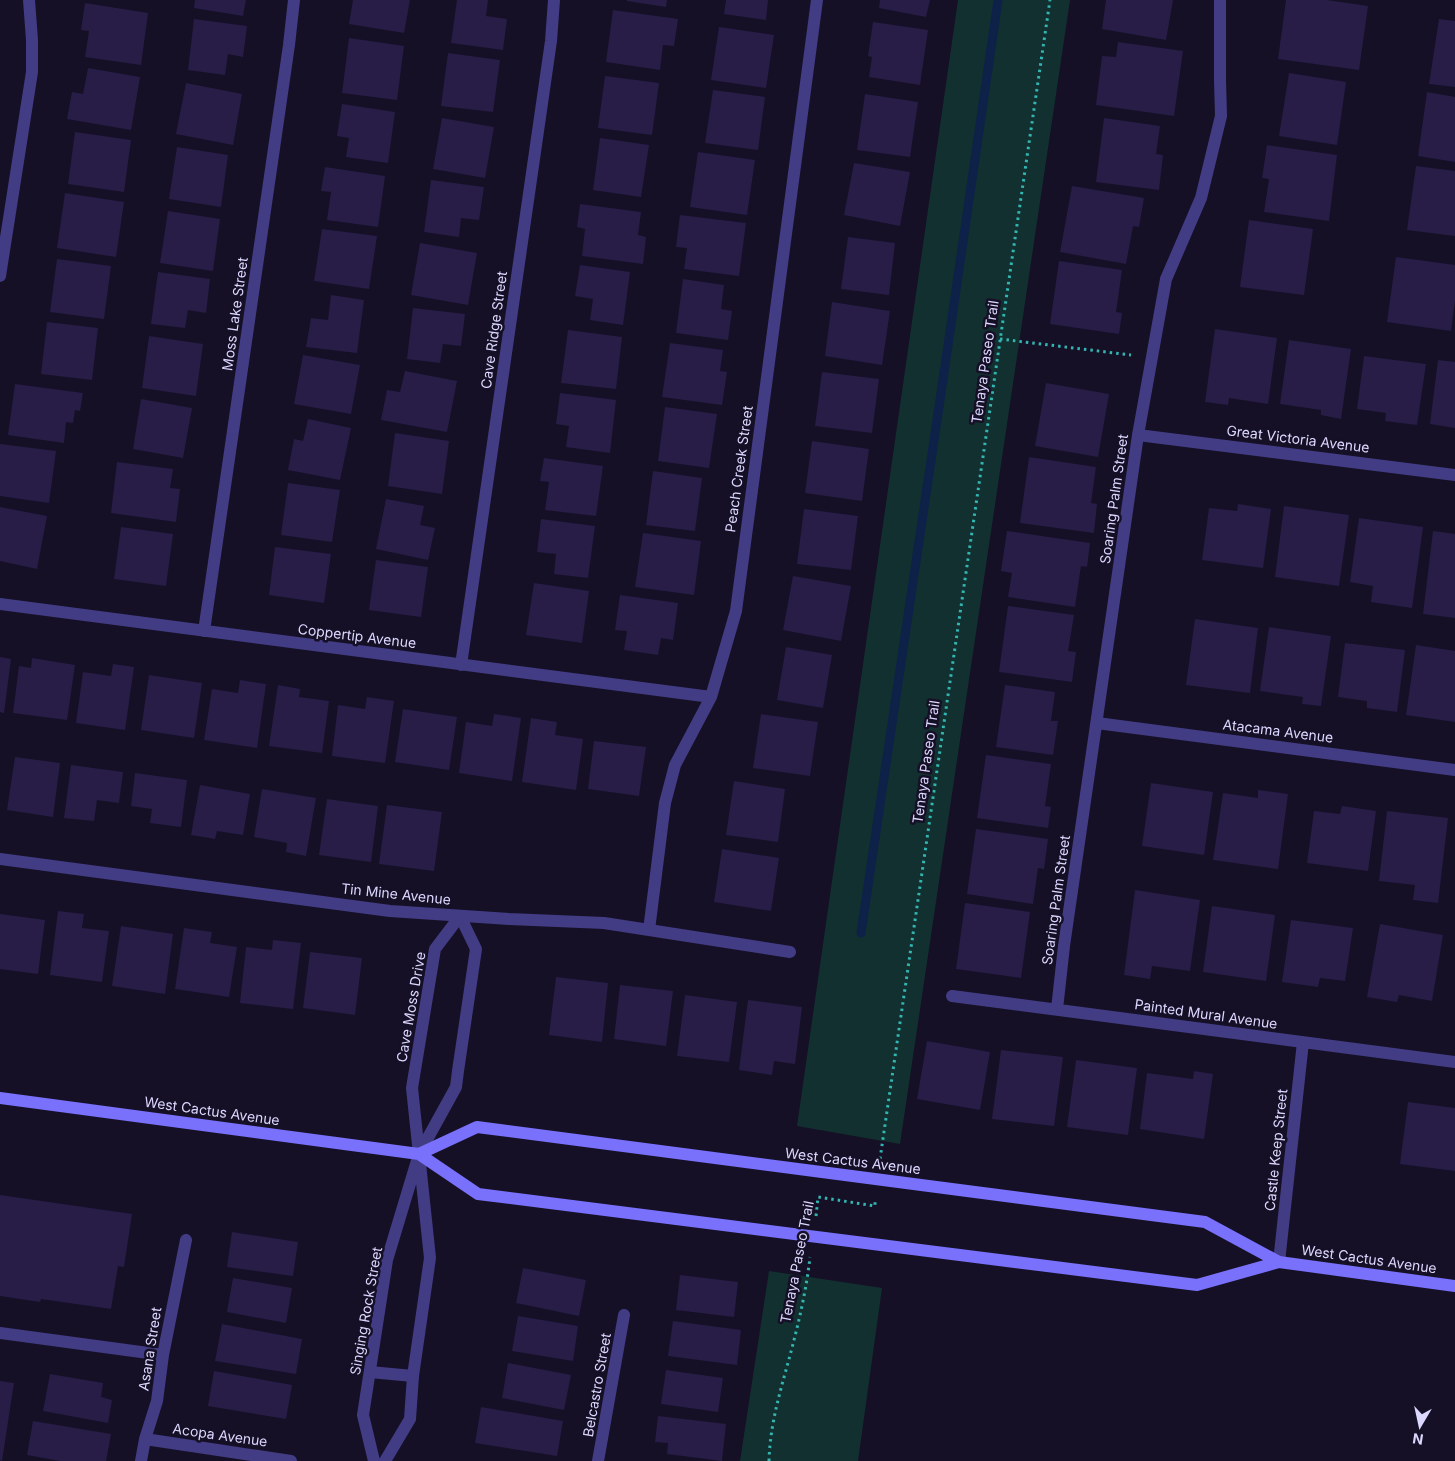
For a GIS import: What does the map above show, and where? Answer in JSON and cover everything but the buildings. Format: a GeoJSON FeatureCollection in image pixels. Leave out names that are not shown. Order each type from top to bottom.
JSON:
{"type":"FeatureCollection","features":[{"type":"Feature","properties":{"kind":"main road","name":"West Cactus Avenue"},"geometry":{"type":"LineString","coordinates":[[0,1098],[419,1154],[478,1194],[1197,1285],[1279,1262]]}},
{"type":"Feature","properties":{"kind":"main road","name":"West Cactus Avenue"},"geometry":{"type":"LineString","coordinates":[[419,1154],[477,1126],[1205,1222],[1279,1262],[1455,1286]]}},
{"type":"Feature","properties":{"kind":"street"},"geometry":{"type":"LineString","coordinates":[[0,276],[32,72],[32,40],[28,0]]}},
{"type":"Feature","properties":{"kind":"street","name":"Moss Lake Street"},"geometry":{"type":"LineString","coordinates":[[204,631],[288,55],[294,0]]}},
{"type":"Feature","properties":{"kind":"street","name":"Cave Ridge Street"},"geometry":{"type":"LineString","coordinates":[[461,665],[551,41],[554,0]]}},
{"type":"Feature","properties":{"kind":"street","name":"Peach Creek Street"},"geometry":{"type":"LineString","coordinates":[[649,930],[665,803],[675,765],[711,698],[736,611],[817,0]]}},
{"type":"Feature","properties":{"kind":"street","name":"Soaring Palm Street"},"geometry":{"type":"LineString","coordinates":[[1057,1009],[1064,946],[1138,435],[1166,279],[1201,198],[1221,116],[1220,0]]}},
{"type":"Feature","properties":{"kind":"street","name":"Great Victoria Avenue"},"geometry":{"type":"LineString","coordinates":[[1138,435],[1455,475]]}},
{"type":"Feature","properties":{"kind":"street","name":"Coppertip Avenue"},"geometry":{"type":"LineString","coordinates":[[0,604],[711,698]]}},
{"type":"Feature","properties":{"kind":"street","name":"Atacama Avenue"},"geometry":{"type":"LineString","coordinates":[[1097,723],[1455,770]]}},
{"type":"Feature","properties":{"kind":"street","name":"Tin Mine Avenue"},"geometry":{"type":"LineString","coordinates":[[0,859],[390,911],[604,923],[790,952]]}},
{"type":"Feature","properties":{"kind":"street"},"geometry":{"type":"LineString","coordinates":[[385,1461],[410,1419],[413,1376],[430,1258],[419,1154],[456,1087],[476,949],[460,916]]}},
{"type":"Feature","properties":{"kind":"street","name":"Cave Moss Drive"},"geometry":{"type":"LineString","coordinates":[[419,1154],[412,1088],[433,959],[435,949],[460,916]]}},
{"type":"Feature","properties":{"kind":"street","name":"Painted Mural Avenue"},"geometry":{"type":"LineString","coordinates":[[952,996],[1455,1062]]}},
{"type":"Feature","properties":{"kind":"street","name":"Castle Keep Street"},"geometry":{"type":"LineString","coordinates":[[1279,1262],[1303,1042]]}},
{"type":"Feature","properties":{"kind":"street","name":"Singing Rock Street"},"geometry":{"type":"LineString","coordinates":[[374,1461],[363,1415],[387,1260],[419,1154]]}},
{"type":"Feature","properties":{"kind":"street","name":"Asana Street"},"geometry":{"type":"LineString","coordinates":[[141,1461],[145,1439],[157,1401],[163,1355],[186,1240]]}},
{"type":"Feature","properties":{"kind":"street","name":"Belcastro Street"},"geometry":{"type":"LineString","coordinates":[[598,1461],[624,1315]]}},
{"type":"Feature","properties":{"kind":"street"},"geometry":{"type":"LineString","coordinates":[[0,1333],[163,1355]]}},
{"type":"Feature","properties":{"kind":"street"},"geometry":{"type":"LineString","coordinates":[[370,1372],[413,1376]]}},
{"type":"Feature","properties":{"kind":"street","name":"Acopa Avenue"},"geometry":{"type":"LineString","coordinates":[[145,1439],[291,1461]]}},
{"type":"Feature","properties":{"kind":"path","name":"Tenaya Paseo Trail"},"geometry":{"type":"LineString","coordinates":[[769,1461],[773,1422],[794,1340],[809,1267],[818,1197],[875,1206],[882,1136],[1050,0]]}},
{"type":"Feature","properties":{"kind":"path"},"geometry":{"type":"LineString","coordinates":[[1000,339],[1152,358]]}},
{"type":"Feature","properties":{"kind":"green space"},"geometry":{"type":"Polygon","coordinates":[[[958,0],[1070,0],[900,1144],[797,1126],[958,0]]]}},
{"type":"Feature","properties":{"kind":"green space"},"geometry":{"type":"Polygon","coordinates":[[[769,1271],[882,1288],[858,1461],[740,1461],[769,1271]]]}},
{"type":"Feature","properties":{"kind":"waterway"},"geometry":{"type":"LineString","coordinates":[[861,933],[998,0]]}}]}
